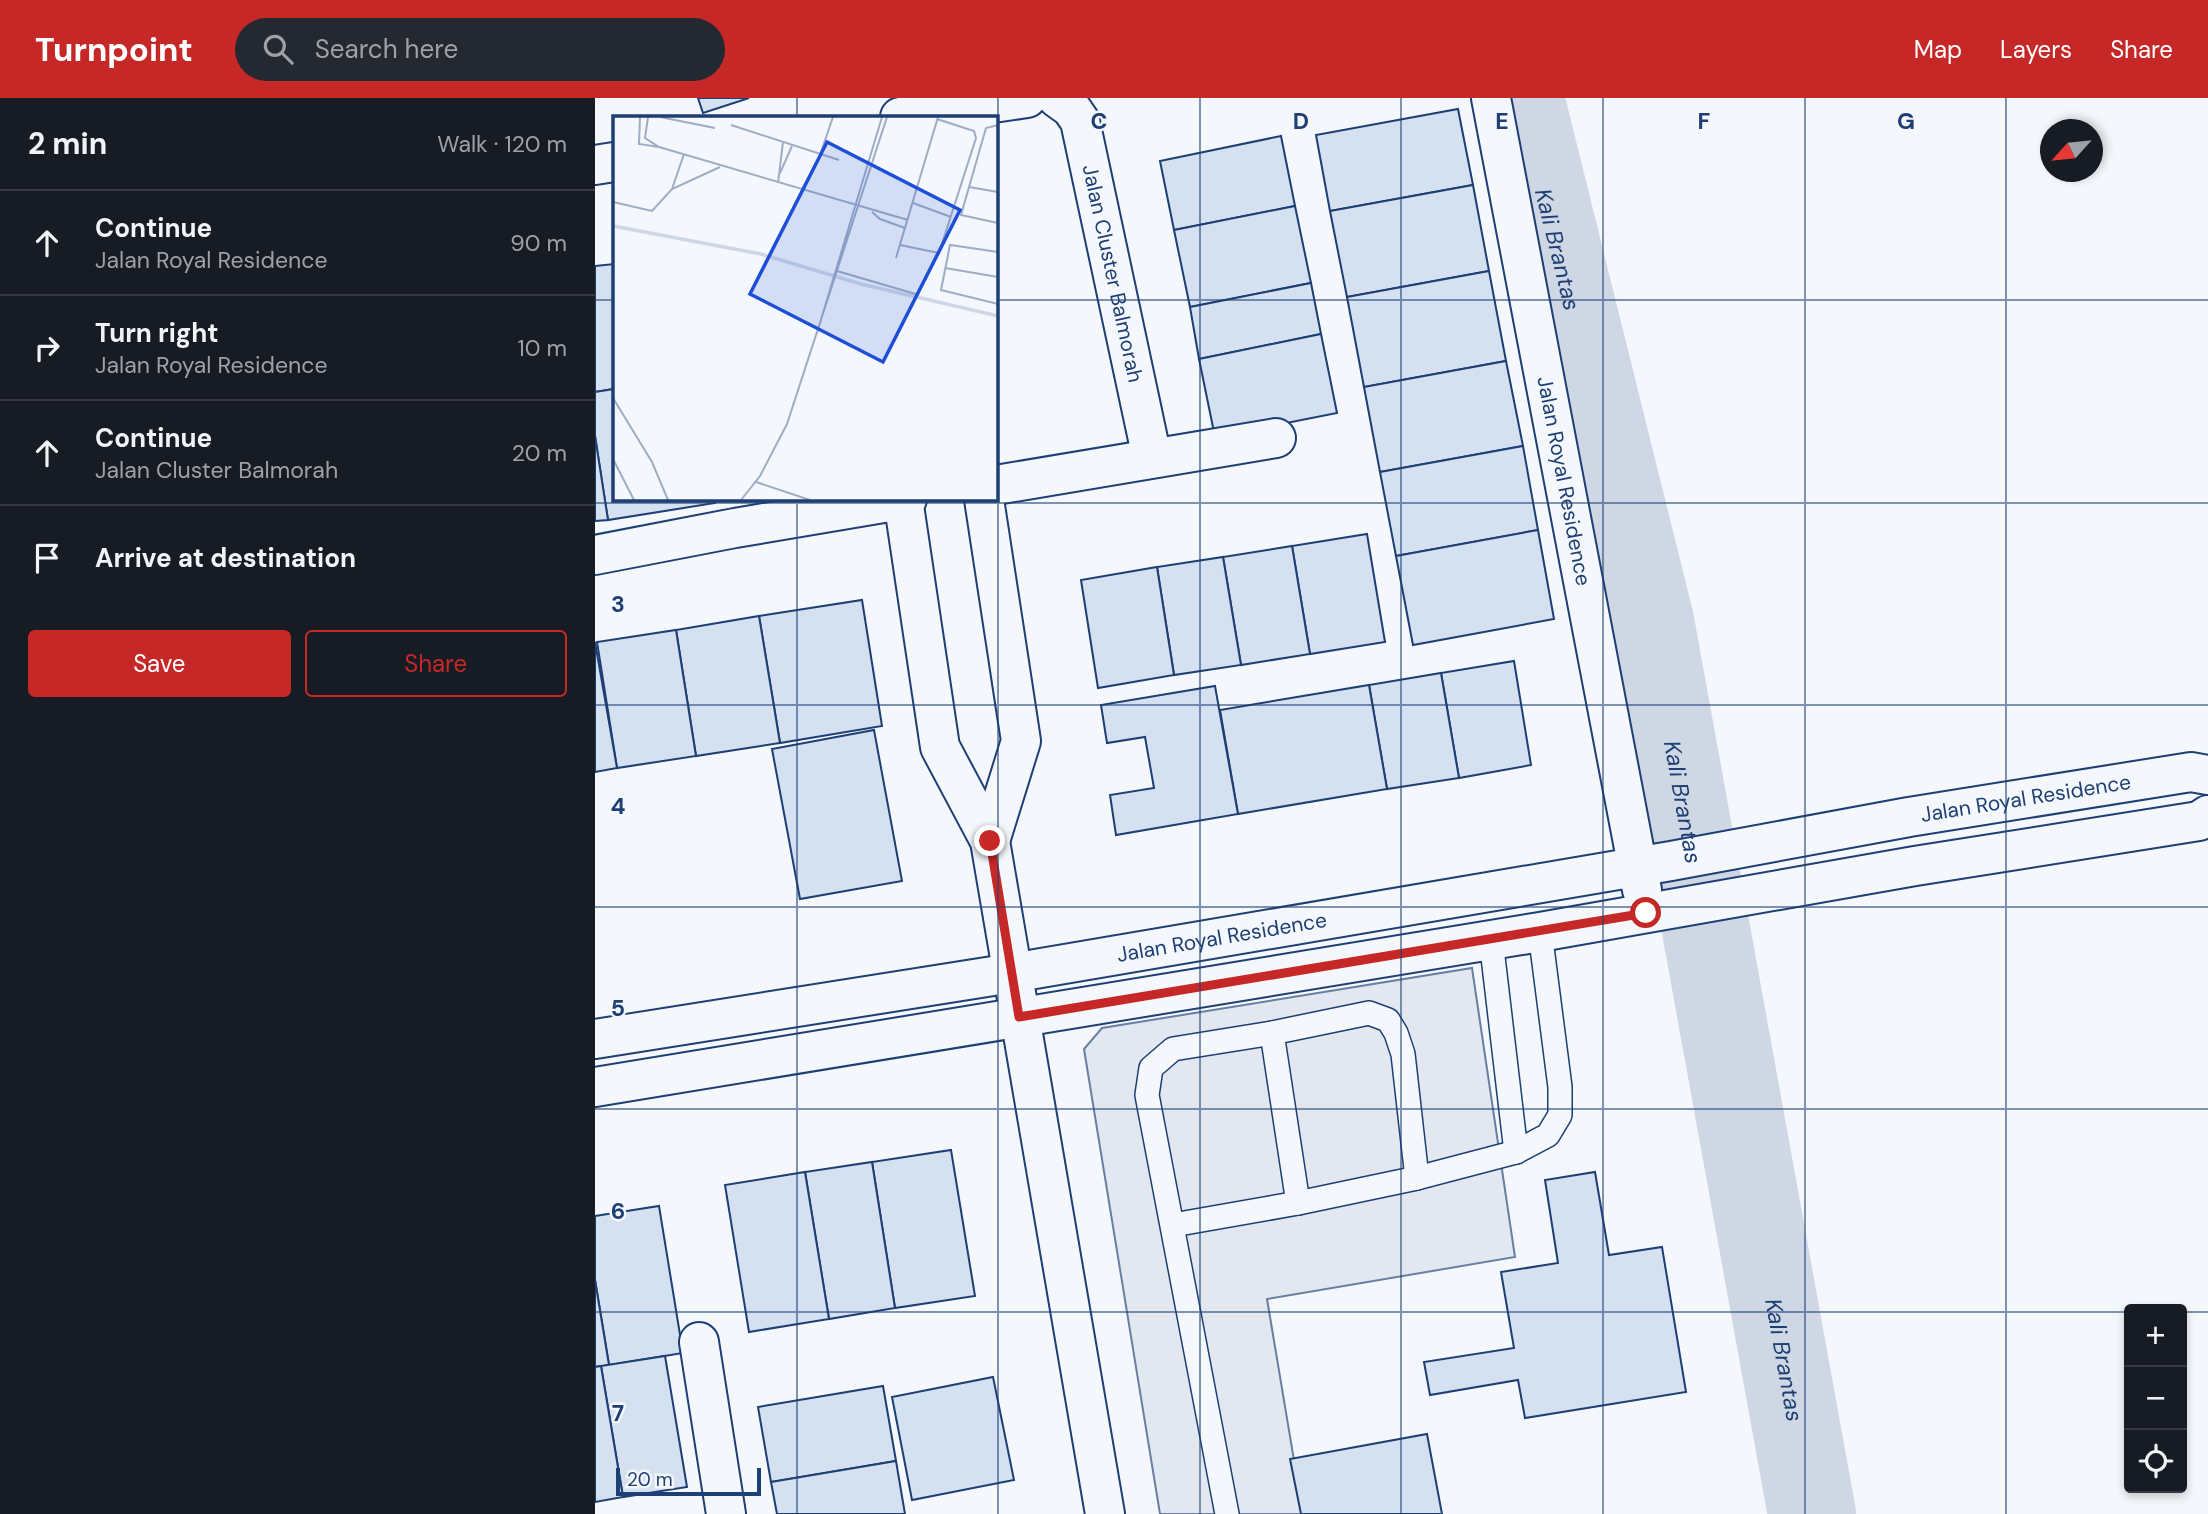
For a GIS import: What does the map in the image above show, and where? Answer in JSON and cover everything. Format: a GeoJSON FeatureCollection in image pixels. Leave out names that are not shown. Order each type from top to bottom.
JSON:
{"type":"FeatureCollection","features":[{"type":"Feature","properties":{"kind":"street"},"geometry":{"type":"LineString","coordinates":[[907,116],[1027,98]]}},
{"type":"Feature","properties":{"kind":"street","name":"Jalan Cluster Balmorah"},"geometry":{"type":"LineString","coordinates":[[1057,98],[1071,108],[1080,121],[1151,458]]}},
{"type":"Feature","properties":{"kind":"street","name":"Jalan Royal Residence"},"geometry":{"type":"LineString","coordinates":[[1491,98],[1655,863],[1658,911]]}},
{"type":"Feature","properties":{"kind":"street"},"geometry":{"type":"LineString","coordinates":[[595,165],[613,162]]}},
{"type":"Feature","properties":{"kind":"street"},"geometry":{"type":"LineString","coordinates":[[997,485],[1276,438]]}},
{"type":"Feature","properties":{"kind":"street"},"geometry":{"type":"LineString","coordinates":[[595,555],[733,513],[893,500]]}},
{"type":"Feature","properties":{"kind":"street"},"geometry":{"type":"LineString","coordinates":[[905,500],[940,747],[990,841],[1105,1514]]}},
{"type":"Feature","properties":{"kind":"street"},"geometry":{"type":"LineString","coordinates":[[983,500],[1021,741],[990,841]]}},
{"type":"Feature","properties":{"kind":"street","name":"Jalan Royal Residence"},"geometry":{"type":"LineString","coordinates":[[595,1039],[1012,973],[1909,817],[2191,772],[2208,775]]}},
{"type":"Feature","properties":{"kind":"street"},"geometry":{"type":"LineString","coordinates":[[595,1087],[1540,932],[1915,866],[2131,833],[2199,821],[2208,815]]}},
{"type":"Feature","properties":{"kind":"street"},"geometry":{"type":"LineString","coordinates":[[699,1342],[726,1514]]}},
{"type":"Feature","properties":{"kind":"lane"},"geometry":{"type":"LineString","coordinates":[[1173,1225],[1417,1178],[1516,1152],[1548,1135],[1560,1115],[1560,1087],[1540,932]]}},
{"type":"Feature","properties":{"kind":"lane"},"geometry":{"type":"LineString","coordinates":[[1491,940],[1516,1152]]}},
{"type":"Feature","properties":{"kind":"lane"},"geometry":{"type":"LineString","coordinates":[[1227,1514],[1147,1095],[1151,1068],[1173,1049],[1272,1033],[1369,1013],[1388,1020],[1403,1054],[1417,1178]]}},
{"type":"Feature","properties":{"kind":"lane"},"geometry":{"type":"LineString","coordinates":[[1272,1033],[1298,1203]]}},
{"type":"Feature","properties":{"kind":"shaded area"},"geometry":{"type":"Polygon","coordinates":[[[1472,968],[1515,1257],[1267,1299],[1303,1514],[1160,1514],[1084,1049],[1102,1028],[1472,968]]]}},
{"type":"Feature","properties":{"kind":"building"},"geometry":{"type":"Polygon","coordinates":[[[698,98],[749,98],[703,113],[698,98]]]}},
{"type":"Feature","properties":{"kind":"building"},"geometry":{"type":"Polygon","coordinates":[[[1458,109],[1473,185],[1330,211],[1316,135],[1458,109]]]}},
{"type":"Feature","properties":{"kind":"building"},"geometry":{"type":"Polygon","coordinates":[[[1281,136],[1295,206],[1174,230],[1160,161],[1281,136]]]}},
{"type":"Feature","properties":{"kind":"building"},"geometry":{"type":"Polygon","coordinates":[[[1473,185],[1489,271],[1347,297],[1330,211],[1473,185]]]}},
{"type":"Feature","properties":{"kind":"building"},"geometry":{"type":"Polygon","coordinates":[[[1295,206],[1311,283],[1190,307],[1174,230],[1295,206]]]}},
{"type":"Feature","properties":{"kind":"building"},"geometry":{"type":"Polygon","coordinates":[[[613,264],[613,389],[595,392],[595,266],[613,264]]]}},
{"type":"Feature","properties":{"kind":"building"},"geometry":{"type":"Polygon","coordinates":[[[1489,271],[1506,361],[1364,387],[1347,297],[1489,271]]]}},
{"type":"Feature","properties":{"kind":"building"},"geometry":{"type":"Polygon","coordinates":[[[1311,283],[1321,334],[1199,359],[1190,307],[1311,283]]]}},
{"type":"Feature","properties":{"kind":"building"},"geometry":{"type":"Polygon","coordinates":[[[1321,334],[1337,413],[1215,437],[1199,359],[1321,334]]]}},
{"type":"Feature","properties":{"kind":"building"},"geometry":{"type":"Polygon","coordinates":[[[1506,361],[1523,446],[1380,472],[1364,387],[1506,361]]]}},
{"type":"Feature","properties":{"kind":"building"},"geometry":{"type":"Polygon","coordinates":[[[613,389],[613,500],[715,500],[715,503],[608,520],[595,436],[595,392],[613,389]]]}},
{"type":"Feature","properties":{"kind":"building"},"geometry":{"type":"Polygon","coordinates":[[[595,436],[608,520],[595,521],[595,436]]]}},
{"type":"Feature","properties":{"kind":"building"},"geometry":{"type":"Polygon","coordinates":[[[1523,446],[1538,530],[1396,556],[1380,472],[1523,446]]]}},
{"type":"Feature","properties":{"kind":"building"},"geometry":{"type":"Polygon","coordinates":[[[1538,530],[1554,619],[1413,645],[1396,556],[1538,530]]]}},
{"type":"Feature","properties":{"kind":"building"},"geometry":{"type":"Polygon","coordinates":[[[1367,534],[1385,642],[1310,654],[1292,546],[1367,534]]]}},
{"type":"Feature","properties":{"kind":"building"},"geometry":{"type":"Polygon","coordinates":[[[1292,546],[1310,654],[1241,665],[1223,557],[1292,546]]]}},
{"type":"Feature","properties":{"kind":"building"},"geometry":{"type":"Polygon","coordinates":[[[1223,557],[1241,665],[1174,675],[1157,567],[1223,557]]]}},
{"type":"Feature","properties":{"kind":"building"},"geometry":{"type":"Polygon","coordinates":[[[1157,567],[1174,675],[1098,688],[1081,580],[1157,567]]]}},
{"type":"Feature","properties":{"kind":"building"},"geometry":{"type":"Polygon","coordinates":[[[862,600],[882,726],[780,743],[759,616],[862,600]]]}},
{"type":"Feature","properties":{"kind":"building"},"geometry":{"type":"Polygon","coordinates":[[[759,616],[780,743],[696,756],[676,630],[759,616]]]}},
{"type":"Feature","properties":{"kind":"building"},"geometry":{"type":"Polygon","coordinates":[[[676,630],[696,756],[617,768],[597,642],[676,630]]]}},
{"type":"Feature","properties":{"kind":"building"},"geometry":{"type":"Polygon","coordinates":[[[595,642],[617,768],[595,772],[595,642]]]}},
{"type":"Feature","properties":{"kind":"building"},"geometry":{"type":"Polygon","coordinates":[[[1514,661],[1531,765],[1459,778],[1441,673],[1514,661]]]}},
{"type":"Feature","properties":{"kind":"building"},"geometry":{"type":"Polygon","coordinates":[[[1441,673],[1459,778],[1387,789],[1369,685],[1441,673]]]}},
{"type":"Feature","properties":{"kind":"building"},"geometry":{"type":"Polygon","coordinates":[[[1369,685],[1387,789],[1238,814],[1220,710],[1369,685]]]}},
{"type":"Feature","properties":{"kind":"building"},"geometry":{"type":"Polygon","coordinates":[[[1215,686],[1238,814],[1116,835],[1110,795],[1154,788],[1145,737],[1107,743],[1101,705],[1215,686]]]}},
{"type":"Feature","properties":{"kind":"building"},"geometry":{"type":"Polygon","coordinates":[[[874,730],[902,881],[800,899],[772,749],[874,730]]]}},
{"type":"Feature","properties":{"kind":"building"},"geometry":{"type":"Polygon","coordinates":[[[951,1150],[975,1296],[895,1308],[872,1162],[951,1150]]]}},
{"type":"Feature","properties":{"kind":"building"},"geometry":{"type":"Polygon","coordinates":[[[872,1162],[895,1308],[829,1319],[805,1172],[872,1162]]]}},
{"type":"Feature","properties":{"kind":"building"},"geometry":{"type":"Polygon","coordinates":[[[805,1172],[829,1319],[749,1332],[725,1185],[805,1172]]]}},
{"type":"Feature","properties":{"kind":"building"},"geometry":{"type":"Polygon","coordinates":[[[1595,1172],[1609,1255],[1662,1247],[1686,1392],[1525,1418],[1518,1380],[1430,1395],[1424,1362],[1514,1348],[1501,1272],[1558,1263],[1545,1180],[1595,1172]]]}},
{"type":"Feature","properties":{"kind":"building"},"geometry":{"type":"Polygon","coordinates":[[[659,1206],[683,1353],[609,1365],[595,1280],[595,1216],[659,1206]]]}},
{"type":"Feature","properties":{"kind":"building"},"geometry":{"type":"Polygon","coordinates":[[[595,1280],[609,1365],[595,1367],[595,1280]]]}},
{"type":"Feature","properties":{"kind":"building"},"geometry":{"type":"Polygon","coordinates":[[[665,1356],[687,1487],[623,1497],[601,1366],[665,1356]]]}},
{"type":"Feature","properties":{"kind":"building"},"geometry":{"type":"Polygon","coordinates":[[[601,1366],[623,1497],[595,1502],[595,1367],[601,1366]]]}},
{"type":"Feature","properties":{"kind":"building"},"geometry":{"type":"Polygon","coordinates":[[[993,1377],[1014,1480],[912,1500],[892,1397],[993,1377]]]}},
{"type":"Feature","properties":{"kind":"building"},"geometry":{"type":"Polygon","coordinates":[[[883,1386],[896,1461],[771,1482],[758,1407],[883,1386]]]}},
{"type":"Feature","properties":{"kind":"building"},"geometry":{"type":"Polygon","coordinates":[[[1427,1434],[1442,1514],[1301,1514],[1290,1459],[1427,1434]]]}},
{"type":"Feature","properties":{"kind":"building"},"geometry":{"type":"Polygon","coordinates":[[[896,1461],[905,1514],[777,1514],[771,1482],[896,1461]]]}},
{"type":"Feature","properties":{"kind":"waterway","name":"Kali Brantas"},"geometry":{"type":"LineString","coordinates":[[1520,98],[1650,621],[1812,1514]]}},
{"type":"Feature","properties":{"kind":"route"},"geometry":{"type":"LineString","coordinates":[[990,841],[1019,1017],[1646,913]]}}]}
